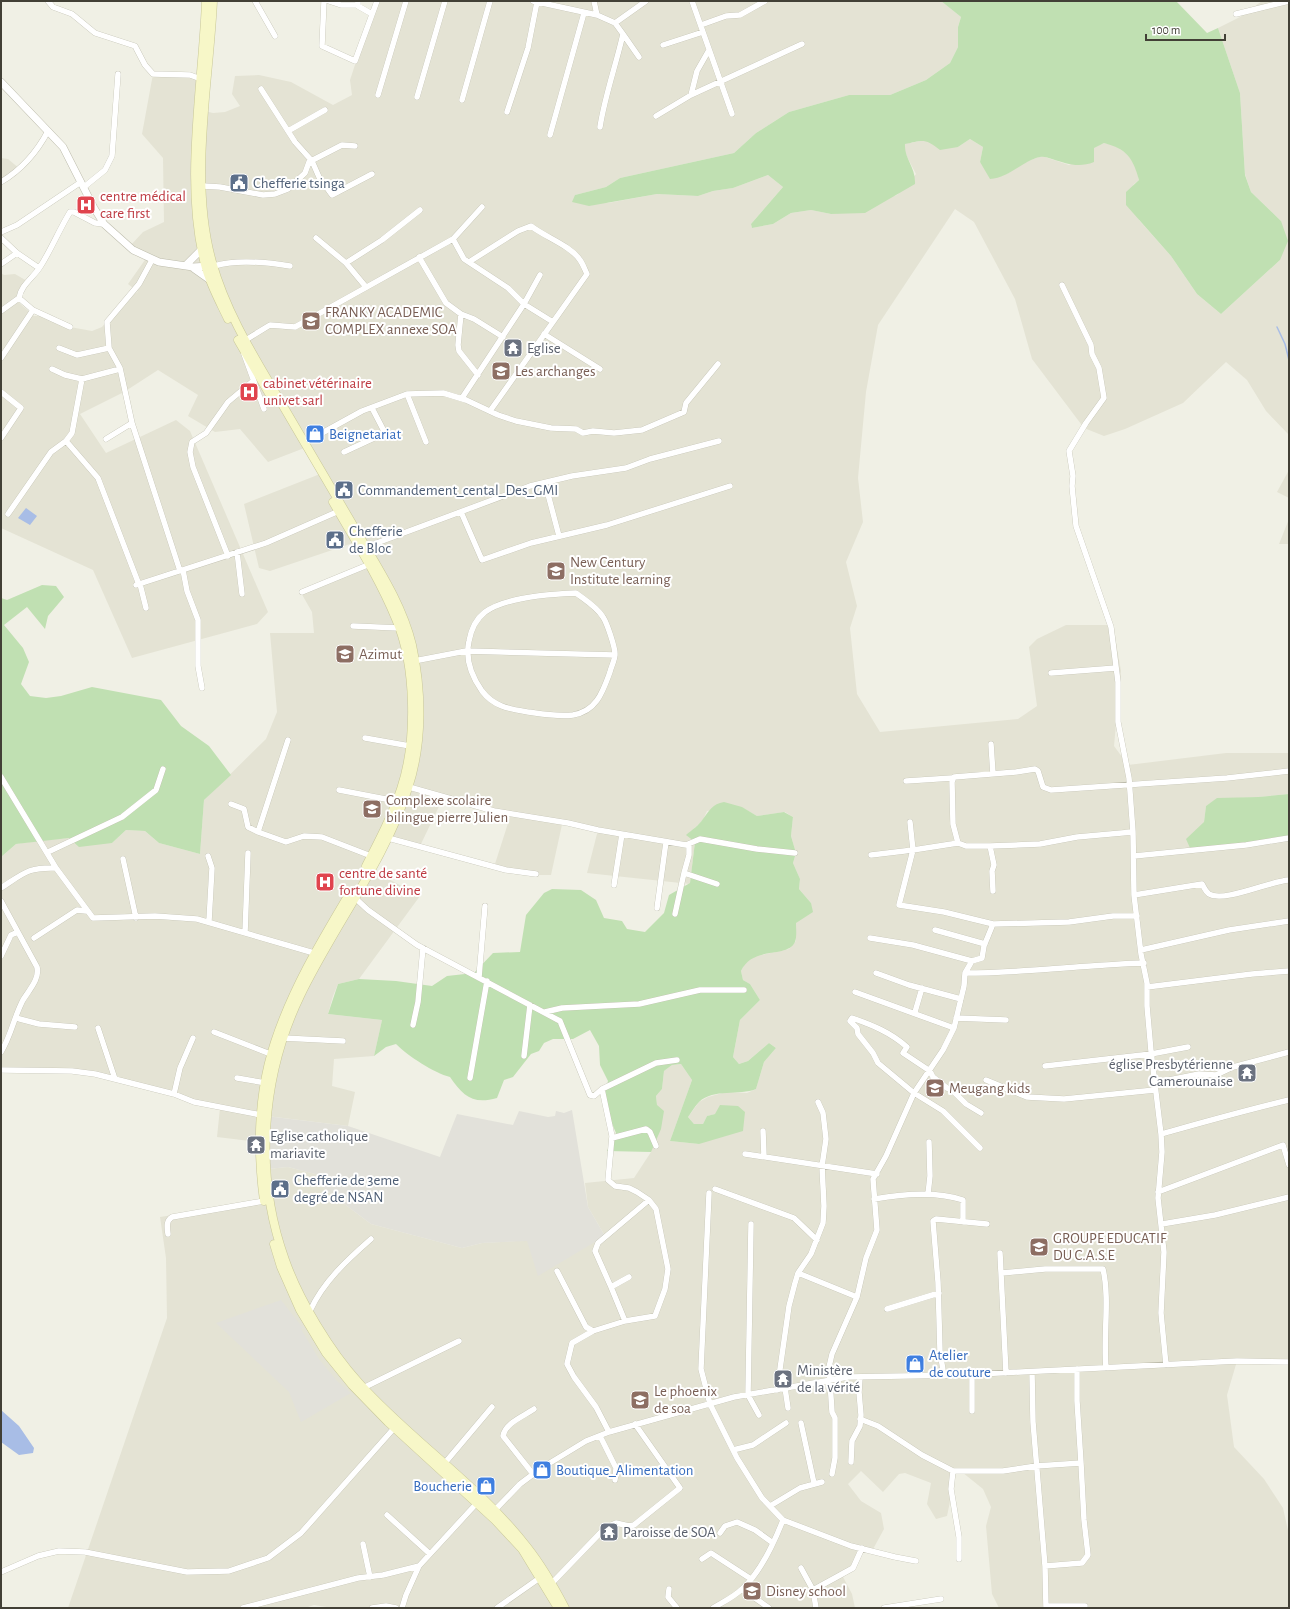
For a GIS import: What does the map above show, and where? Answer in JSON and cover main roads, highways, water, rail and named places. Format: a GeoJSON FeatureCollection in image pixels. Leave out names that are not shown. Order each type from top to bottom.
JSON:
{"type":"FeatureCollection","features":[{"type":"Feature","properties":{"kind":"main road"},"geometry":{"type":"LineString","coordinates":[[206,1],[196,150],[198,223],[203,248],[244,341],[366,547],[402,614],[411,643],[419,697],[417,746],[409,787],[388,838],[298,1000],[274,1056],[266,1116],[266,1156],[269,1200],[278,1240],[286,1265],[310,1311],[333,1350],[363,1388],[397,1425],[476,1504],[491,1513],[527,1546],[552,1583],[565,1608]]}},
{"type":"Feature","properties":{"kind":"main road"},"geometry":{"type":"LineString","coordinates":[[213,1],[204,111],[202,164],[205,222],[211,264],[210,280],[242,350],[370,564],[399,628],[408,662],[412,696],[410,746],[402,788],[382,836],[314,953],[292,998],[266,1083],[261,1115],[260,1143],[264,1201],[281,1267],[300,1310],[326,1353],[352,1386],[444,1464],[491,1513],[522,1549],[558,1608]]}},
{"type":"Feature","properties":{"kind":"water"},"geometry":{"type":"Polygon","coordinates":[[[26,508],[37,516],[30,525],[18,518],[26,508]]]}},
{"type":"Feature","properties":{"kind":"water"},"geometry":{"type":"Polygon","coordinates":[[[1,1410],[19,1426],[34,1448],[33,1453],[19,1455],[1,1442],[1,1410]]]}},
{"type":"Feature","properties":{"kind":"waterway"},"geometry":{"type":"LineString","coordinates":[[1277,327],[1285,344],[1289,360]]}},
{"type":"Feature","properties":{"kind":"place","name":"Chefferie tsinga"},"geometry":{"type":"Point","coordinates":[239,183]}},
{"type":"Feature","properties":{"kind":"place","name":"centre médical care first"},"geometry":{"type":"Point","coordinates":[86,205]}},
{"type":"Feature","properties":{"kind":"place","name":"FRANKY ACADEMIC COMPLEX annexe SOA"},"geometry":{"type":"Point","coordinates":[311,321]}},
{"type":"Feature","properties":{"kind":"place","name":"Eglise"},"geometry":{"type":"Point","coordinates":[513,348]}},
{"type":"Feature","properties":{"kind":"place","name":"Les archanges"},"geometry":{"type":"Point","coordinates":[501,371]}},
{"type":"Feature","properties":{"kind":"place","name":"cabinet vétérinaire univet sarl"},"geometry":{"type":"Point","coordinates":[249,392]}},
{"type":"Feature","properties":{"kind":"place","name":"Beignetariat"},"geometry":{"type":"Point","coordinates":[315,434]}},
{"type":"Feature","properties":{"kind":"place","name":"Commandement_cental_Des_GMI"},"geometry":{"type":"Point","coordinates":[344,490]}},
{"type":"Feature","properties":{"kind":"place","name":"Chefferie de Bloc"},"geometry":{"type":"Point","coordinates":[335,540]}},
{"type":"Feature","properties":{"kind":"place","name":"New Century Institute learning"},"geometry":{"type":"Point","coordinates":[556,571]}},
{"type":"Feature","properties":{"kind":"place","name":"Azimut"},"geometry":{"type":"Point","coordinates":[345,654]}},
{"type":"Feature","properties":{"kind":"place","name":"Complexe scolaire bilingue pierre Julien"},"geometry":{"type":"Point","coordinates":[372,809]}},
{"type":"Feature","properties":{"kind":"place","name":"centre de santé fortune divine"},"geometry":{"type":"Point","coordinates":[325,882]}},
{"type":"Feature","properties":{"kind":"place","name":"église Presbytérienne Camerounaise"},"geometry":{"type":"Point","coordinates":[1247,1073]}},
{"type":"Feature","properties":{"kind":"place","name":"Meugang kids"},"geometry":{"type":"Point","coordinates":[935,1088]}},
{"type":"Feature","properties":{"kind":"place","name":"Eglise catholique mariavite"},"geometry":{"type":"Point","coordinates":[256,1145]}},
{"type":"Feature","properties":{"kind":"place","name":"Chefferie de 3eme degré de NSAN"},"geometry":{"type":"Point","coordinates":[280,1189]}},
{"type":"Feature","properties":{"kind":"place","name":"GROUPE EDUCATIF DU C.A.S.E"},"geometry":{"type":"Point","coordinates":[1039,1247]}},
{"type":"Feature","properties":{"kind":"place","name":"Atelier de couture"},"geometry":{"type":"Point","coordinates":[915,1364]}},
{"type":"Feature","properties":{"kind":"place","name":"Ministère de la vérité"},"geometry":{"type":"Point","coordinates":[783,1379]}},
{"type":"Feature","properties":{"kind":"place","name":"Le phoenix de soa"},"geometry":{"type":"Point","coordinates":[640,1400]}},
{"type":"Feature","properties":{"kind":"place","name":"Boutique_Alimentation"},"geometry":{"type":"Point","coordinates":[542,1470]}},
{"type":"Feature","properties":{"kind":"place","name":"Boucherie"},"geometry":{"type":"Point","coordinates":[486,1486]}},
{"type":"Feature","properties":{"kind":"place","name":"Paroisse de SOA"},"geometry":{"type":"Point","coordinates":[609,1532]}},
{"type":"Feature","properties":{"kind":"place","name":"Disney school"},"geometry":{"type":"Point","coordinates":[752,1591]}}]}
